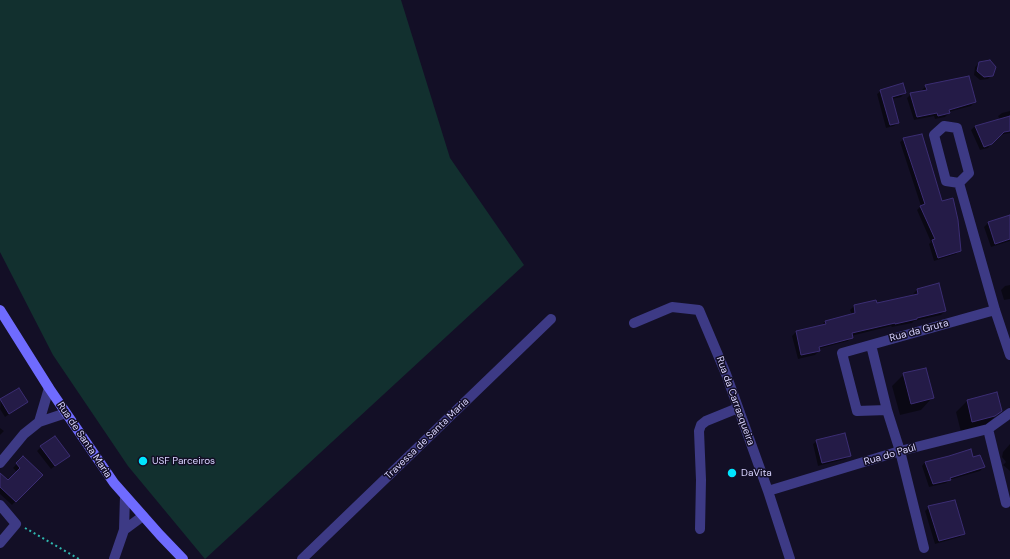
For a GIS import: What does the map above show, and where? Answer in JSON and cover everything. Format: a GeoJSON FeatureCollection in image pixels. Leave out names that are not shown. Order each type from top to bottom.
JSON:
{"type":"FeatureCollection","features":[{"type":"Feature","properties":{"kind":"street"},"geometry":{"type":"LineString","coordinates":[[944,126],[957,128],[969,173],[959,183],[946,180],[934,135],[944,126]]}},
{"type":"Feature","properties":{"kind":"street"},"geometry":{"type":"LineString","coordinates":[[959,183],[995,310],[1010,355]]}},
{"type":"Feature","properties":{"kind":"street","name":"Rua da Carrasqueira"},"geometry":{"type":"LineString","coordinates":[[634,323],[672,307],[699,310],[726,374],[768,491],[790,559]]}},
{"type":"Feature","properties":{"kind":"street","name":"Rua de Santa Maria"},"geometry":{"type":"LineString","coordinates":[[0,310],[49,388],[114,483],[160,536],[183,559]]}},
{"type":"Feature","properties":{"kind":"street","name":"Rua da Gruta"},"geometry":{"type":"LineString","coordinates":[[887,410],[857,411],[842,353],[995,310]]}},
{"type":"Feature","properties":{"kind":"street","name":"Travessa de Santa Maria"},"geometry":{"type":"LineString","coordinates":[[302,559],[551,319]]}},
{"type":"Feature","properties":{"kind":"street"},"geometry":{"type":"LineString","coordinates":[[871,345],[887,410],[900,451],[924,548]]}},
{"type":"Feature","properties":{"kind":"street"},"geometry":{"type":"LineString","coordinates":[[39,422],[49,388]]}},
{"type":"Feature","properties":{"kind":"street"},"geometry":{"type":"LineString","coordinates":[[700,529],[701,480],[699,431],[701,425],[706,420],[738,408]]}},
{"type":"Feature","properties":{"kind":"street"},"geometry":{"type":"LineString","coordinates":[[0,463],[24,434],[39,422],[66,413]]}},
{"type":"Feature","properties":{"kind":"street","name":"Rua do Paúl"},"geometry":{"type":"LineString","coordinates":[[768,491],[900,451],[988,429],[1010,413]]}},
{"type":"Feature","properties":{"kind":"street"},"geometry":{"type":"LineString","coordinates":[[988,429],[1006,503]]}},
{"type":"Feature","properties":{"kind":"street"},"geometry":{"type":"LineString","coordinates":[[114,559],[124,530],[125,496]]}},
{"type":"Feature","properties":{"kind":"street"},"geometry":{"type":"LineString","coordinates":[[0,505],[16,524],[0,543]]}},
{"type":"Feature","properties":{"kind":"street"},"geometry":{"type":"LineString","coordinates":[[124,530],[143,516]]}},
{"type":"Feature","properties":{"kind":"path"},"geometry":{"type":"LineString","coordinates":[[16,524],[80,559]]}},
{"type":"Feature","properties":{"kind":"green space"},"geometry":{"type":"Polygon","coordinates":[[[0,0],[401,0],[450,158],[524,265],[205,559],[128,466],[53,355],[0,252],[0,0]]]}},
{"type":"Feature","properties":{"kind":"building"},"geometry":{"type":"Polygon","coordinates":[[[990,60],[996,67],[993,76],[984,77],[977,71],[979,62],[990,60]]]}},
{"type":"Feature","properties":{"kind":"building"},"geometry":{"type":"Polygon","coordinates":[[[969,76],[976,102],[949,110],[950,113],[938,116],[937,113],[917,117],[910,93],[927,90],[925,85],[969,76]]]}},
{"type":"Feature","properties":{"kind":"building"},"geometry":{"type":"Polygon","coordinates":[[[903,83],[906,93],[892,97],[899,123],[890,125],[880,90],[903,83]]]}},
{"type":"Feature","properties":{"kind":"building"},"geometry":{"type":"Polygon","coordinates":[[[1010,116],[1010,131],[1004,132],[992,144],[984,147],[975,126],[1010,116]]]}},
{"type":"Feature","properties":{"kind":"building"},"geometry":{"type":"Polygon","coordinates":[[[922,134],[942,201],[953,198],[958,220],[961,251],[938,258],[932,240],[935,239],[920,206],[925,204],[903,138],[922,134]]]}},
{"type":"Feature","properties":{"kind":"building"},"geometry":{"type":"Polygon","coordinates":[[[1010,215],[1010,239],[995,244],[988,222],[1010,215]]]}},
{"type":"Feature","properties":{"kind":"building"},"geometry":{"type":"Polygon","coordinates":[[[939,283],[946,311],[852,333],[853,338],[819,347],[820,351],[801,355],[796,331],[826,324],[825,321],[855,313],[854,305],[876,300],[877,303],[918,294],[917,289],[939,283]]]}},
{"type":"Feature","properties":{"kind":"building"},"geometry":{"type":"Polygon","coordinates":[[[926,368],[934,398],[911,404],[903,373],[926,368]]]}},
{"type":"Feature","properties":{"kind":"building"},"geometry":{"type":"Polygon","coordinates":[[[19,388],[28,402],[9,414],[0,399],[19,388]]]}},
{"type":"Feature","properties":{"kind":"building"},"geometry":{"type":"Polygon","coordinates":[[[997,392],[1002,411],[995,416],[972,422],[967,400],[997,392]]]}},
{"type":"Feature","properties":{"kind":"building"},"geometry":{"type":"Polygon","coordinates":[[[845,433],[851,456],[822,463],[816,440],[845,433]]]}},
{"type":"Feature","properties":{"kind":"building"},"geometry":{"type":"Polygon","coordinates":[[[55,436],[70,456],[55,466],[40,446],[55,436]]]}},
{"type":"Feature","properties":{"kind":"building"},"geometry":{"type":"Polygon","coordinates":[[[971,449],[973,457],[980,455],[985,467],[950,478],[951,480],[933,484],[925,462],[971,449]]]}},
{"type":"Feature","properties":{"kind":"building"},"geometry":{"type":"Polygon","coordinates":[[[23,456],[43,475],[16,502],[0,487],[0,473],[8,480],[20,468],[16,463],[23,456]]]}},
{"type":"Feature","properties":{"kind":"building"},"geometry":{"type":"Polygon","coordinates":[[[955,500],[965,534],[939,541],[928,506],[955,500]]]}},
{"type":"Feature","properties":{"kind":"place","name":"USF Parceiros"},"geometry":{"type":"Point","coordinates":[143,461]}},
{"type":"Feature","properties":{"kind":"place","name":"DaVita"},"geometry":{"type":"Point","coordinates":[732,473]}}]}
